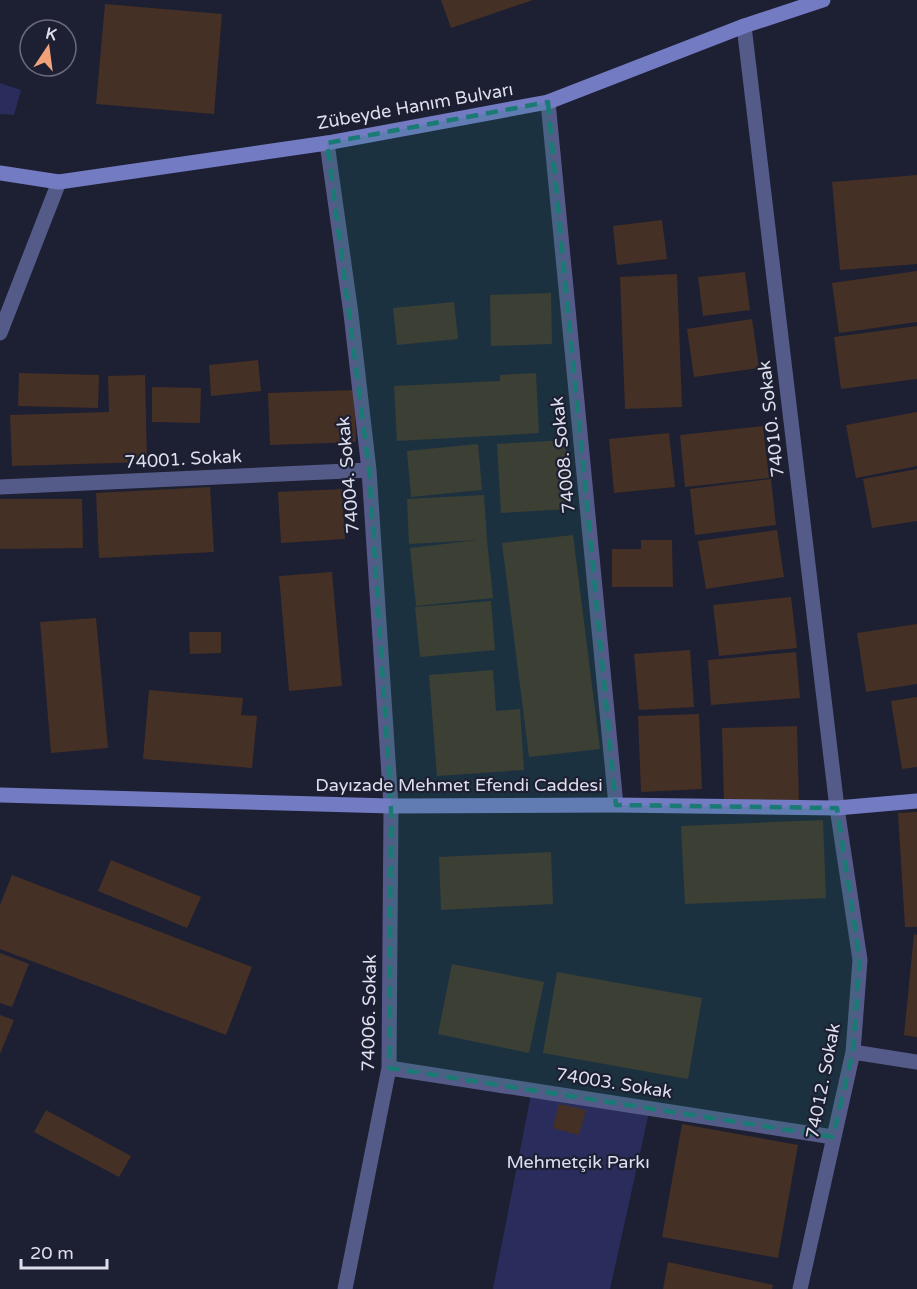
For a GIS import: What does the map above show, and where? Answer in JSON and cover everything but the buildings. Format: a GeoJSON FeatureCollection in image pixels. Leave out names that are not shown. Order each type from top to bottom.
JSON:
{"type":"FeatureCollection","features":[{"type":"Feature","properties":{"kind":"street","name":"Zübeyde Hanım Bulvarı"},"geometry":{"type":"LineString","coordinates":[[0,173],[59,182],[327,143],[548,102],[744,26],[823,0]]}},
{"type":"Feature","properties":{"kind":"street","name":"74010. Sokak"},"geometry":{"type":"LineString","coordinates":[[744,26],[837,808]]}},
{"type":"Feature","properties":{"kind":"street","name":"74008. Sokak"},"geometry":{"type":"LineString","coordinates":[[548,102],[616,805]]}},
{"type":"Feature","properties":{"kind":"street","name":"74004. Sokak"},"geometry":{"type":"LineString","coordinates":[[327,143],[351,314],[369,470],[391,806]]}},
{"type":"Feature","properties":{"kind":"street"},"geometry":{"type":"LineString","coordinates":[[0,333],[59,182]]}},
{"type":"Feature","properties":{"kind":"street","name":"74001. Sokak"},"geometry":{"type":"LineString","coordinates":[[0,487],[369,470]]}},
{"type":"Feature","properties":{"kind":"street","name":"Dayızade Mehmet Efendi Caddesi"},"geometry":{"type":"LineString","coordinates":[[0,795],[391,806],[616,805],[837,808],[917,801]]}},
{"type":"Feature","properties":{"kind":"street","name":"74006. Sokak"},"geometry":{"type":"LineString","coordinates":[[345,1289],[389,1068],[391,806]]}},
{"type":"Feature","properties":{"kind":"street","name":"74012. Sokak"},"geometry":{"type":"LineString","coordinates":[[800,1289],[853,1052],[860,960],[837,808]]}},
{"type":"Feature","properties":{"kind":"street"},"geometry":{"type":"LineString","coordinates":[[853,1052],[917,1062]]}},
{"type":"Feature","properties":{"kind":"street","name":"74003. Sokak"},"geometry":{"type":"LineString","coordinates":[[389,1068],[833,1137]]}},
{"type":"Feature","properties":{"kind":"highlighted area"},"geometry":{"type":"Polygon","coordinates":[[[548,102],[616,805],[837,808],[860,960],[853,1052],[833,1137],[389,1068],[391,806],[369,470],[327,143],[548,102]]]}},
{"type":"Feature","properties":{"kind":"green space"},"geometry":{"type":"Polygon","coordinates":[[[0,83],[21,90],[14,115],[0,114],[0,83]]]}},
{"type":"Feature","properties":{"kind":"green space","name":"Mehmetçik Parkı"},"geometry":{"type":"Polygon","coordinates":[[[531,1094],[649,1112],[610,1289],[493,1289],[531,1094]]]}}]}
